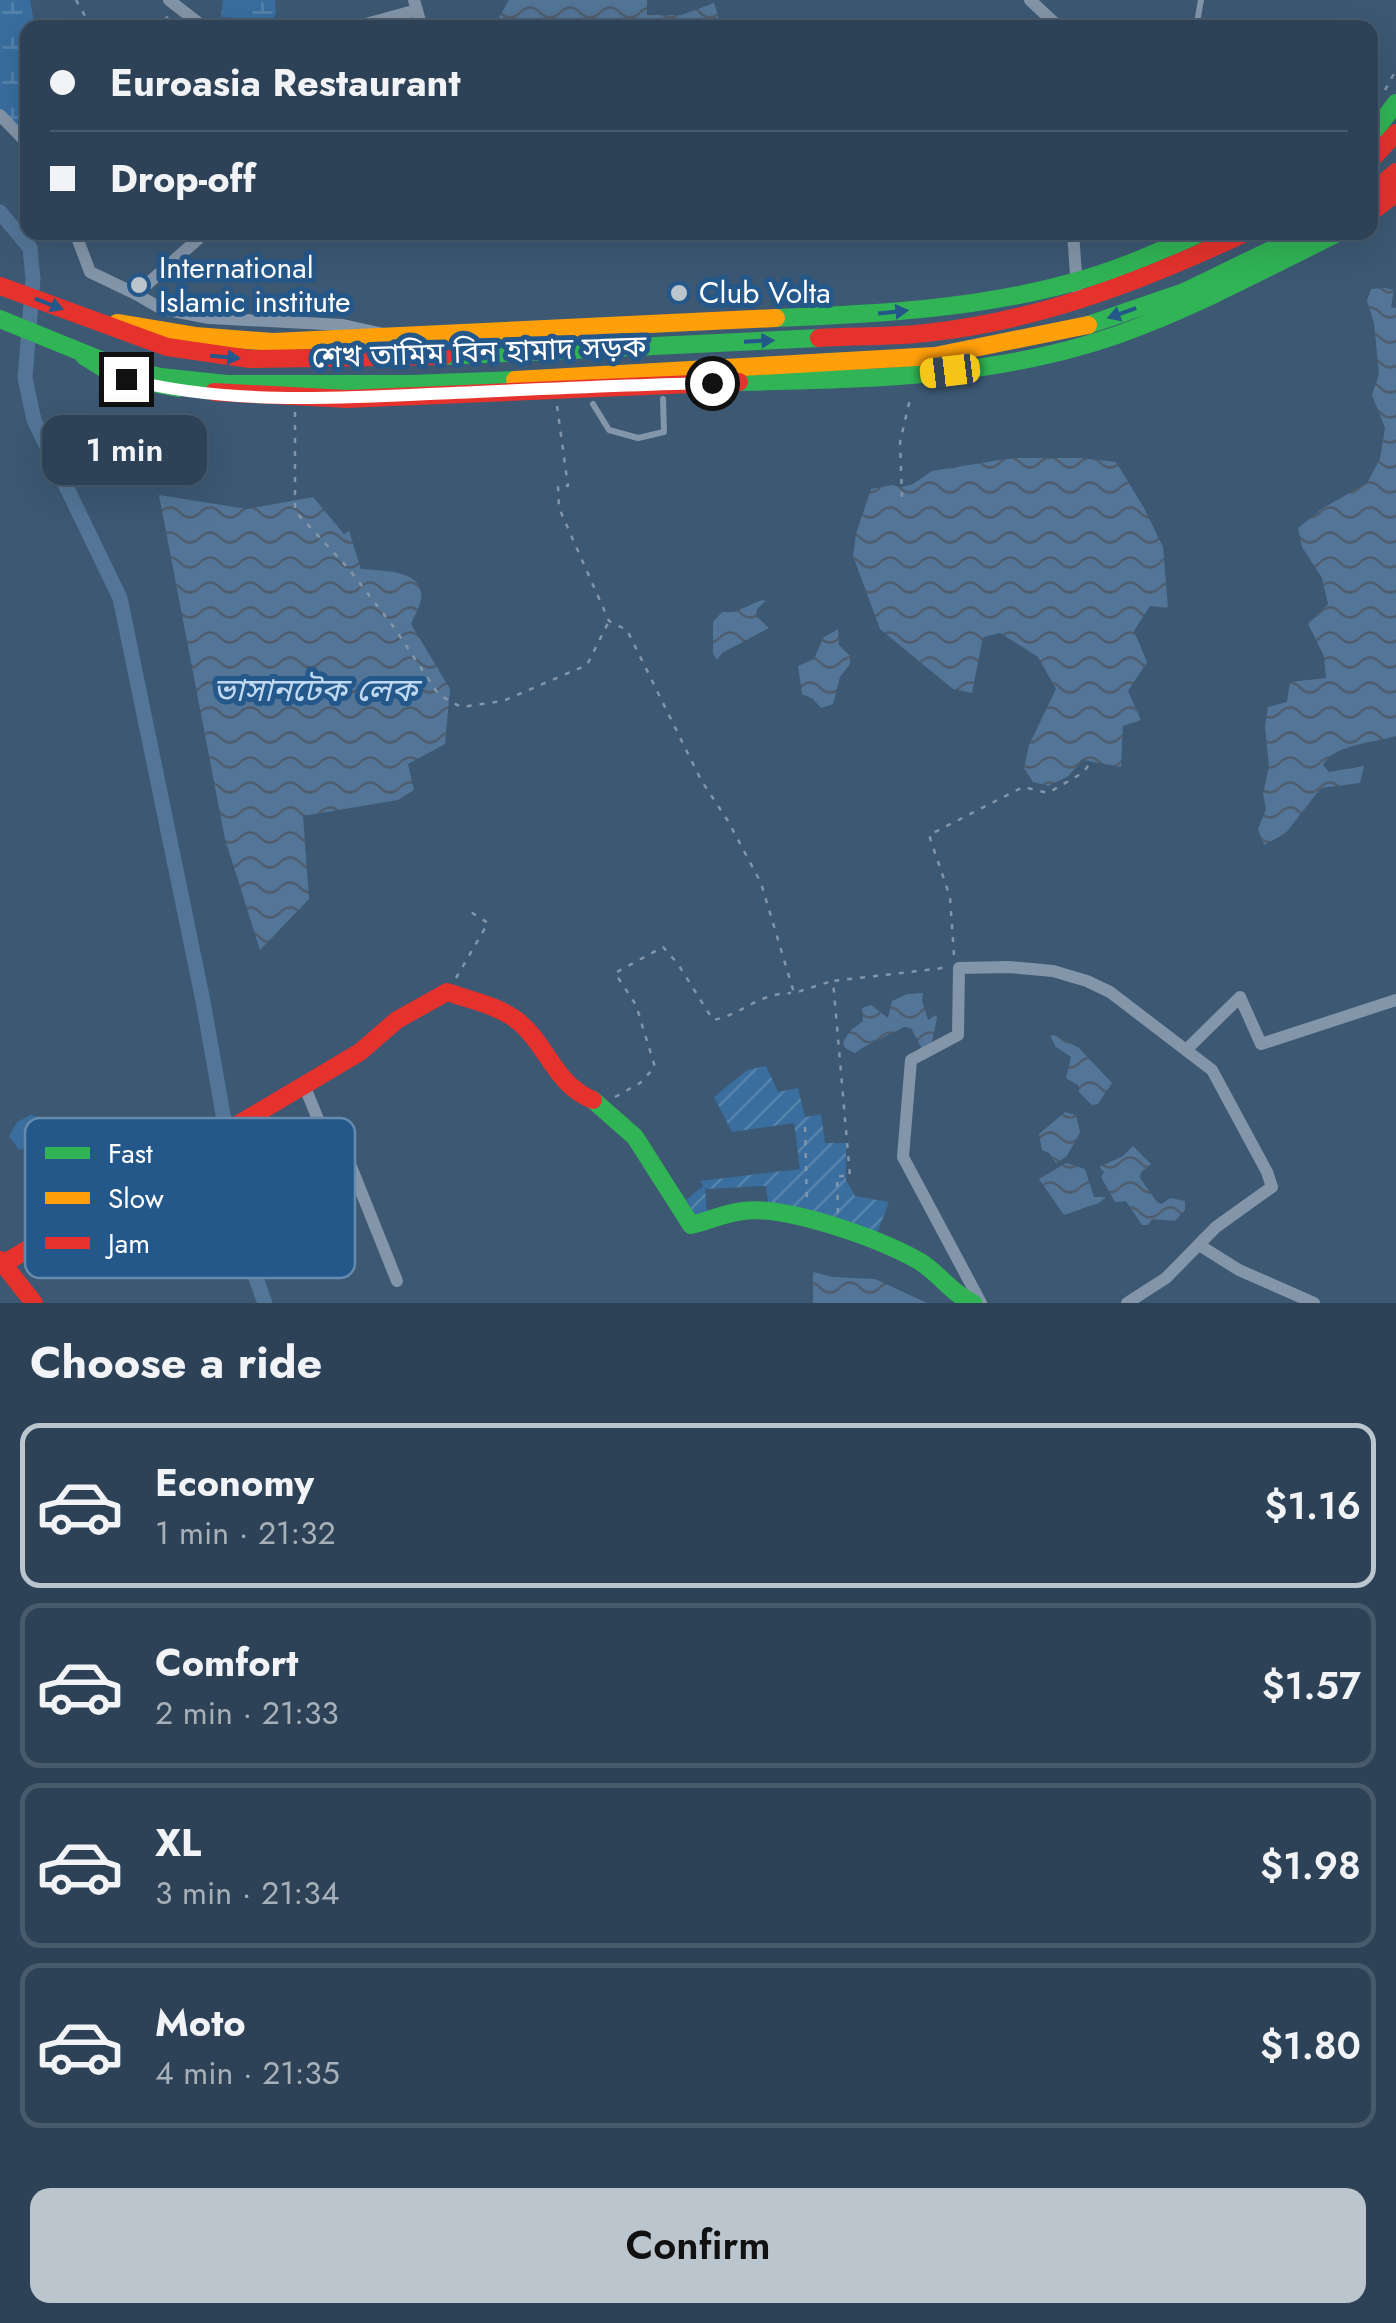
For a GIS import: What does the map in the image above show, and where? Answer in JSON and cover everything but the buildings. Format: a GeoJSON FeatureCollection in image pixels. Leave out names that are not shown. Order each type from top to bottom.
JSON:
{"type":"FeatureCollection","features":[{"type":"Feature","properties":{"kind":"main road"},"geometry":{"type":"LineString","coordinates":[[1378,127],[1396,103]]}},
{"type":"Feature","properties":{"kind":"main road"},"geometry":{"type":"LineString","coordinates":[[1378,152],[1396,133]]}},
{"type":"Feature","properties":{"kind":"main road"},"geometry":{"type":"LineString","coordinates":[[98,323],[273,342],[871,314],[960,304],[1076,282],[1195,240]]}},
{"type":"Feature","properties":{"kind":"main road","name":"শেখ তামিম বিন হামাদ সড়ক"},"geometry":{"type":"LineString","coordinates":[[0,286],[167,347],[204,355],[250,359],[427,356],[926,333],[996,324],[1122,288],[1199,240]]}},
{"type":"Feature","properties":{"kind":"main road","name":"শেখ তামিম বিন হামাদ সড়ক"},"geometry":{"type":"LineString","coordinates":[[0,320],[84,356],[160,376],[228,384],[630,376],[935,356],[1071,331],[1184,292],[1291,240]]}},
{"type":"Feature","properties":{"kind":"main road"},"geometry":{"type":"LineString","coordinates":[[84,356],[101,372],[150,386],[346,399],[890,378],[980,368],[1075,347],[1145,326],[1323,240]]}},
{"type":"Feature","properties":{"kind":"main road"},"geometry":{"type":"LineString","coordinates":[[249,1118],[360,1052],[397,1020],[447,992],[518,1021],[534,1036],[562,1080],[635,1137],[690,1225],[747,1210],[808,1220],[893,1250],[933,1270],[950,1289],[973,1303]]}},
{"type":"Feature","properties":{"kind":"main road"},"geometry":{"type":"LineString","coordinates":[[25,1248],[1,1262],[34,1303]]}},
{"type":"Feature","properties":{"kind":"street"},"geometry":{"type":"LineString","coordinates":[[1030,0],[1051,20]]}},
{"type":"Feature","properties":{"kind":"street"},"geometry":{"type":"LineString","coordinates":[[173,4],[194,20]]}},
{"type":"Feature","properties":{"kind":"street"},"geometry":{"type":"LineString","coordinates":[[374,20],[416,5]]}},
{"type":"Feature","properties":{"kind":"street"},"geometry":{"type":"LineString","coordinates":[[0,115],[20,136]]}},
{"type":"Feature","properties":{"kind":"street"},"geometry":{"type":"LineString","coordinates":[[77,240],[90,272],[162,308],[209,318],[343,325],[388,337],[427,356]]}},
{"type":"Feature","properties":{"kind":"street"},"geometry":{"type":"LineString","coordinates":[[136,294],[197,240]]}},
{"type":"Feature","properties":{"kind":"street"},"geometry":{"type":"LineString","coordinates":[[1065,307],[1077,291],[1073,240]]}},
{"type":"Feature","properties":{"kind":"street"},"geometry":{"type":"LineString","coordinates":[[982,1303],[903,1157],[911,1060],[958,1035],[958,968],[1053,972],[1110,992],[1212,1070],[1272,1186],[1206,1237],[1166,1278],[1126,1303]]}},
{"type":"Feature","properties":{"kind":"street"},"geometry":{"type":"LineString","coordinates":[[1186,1050],[1240,997],[1261,1044],[1396,1000]]}},
{"type":"Feature","properties":{"kind":"street"},"geometry":{"type":"LineString","coordinates":[[304,1085],[318,1118]]}},
{"type":"Feature","properties":{"kind":"street"},"geometry":{"type":"LineString","coordinates":[[355,1176],[397,1281]]}},
{"type":"Feature","properties":{"kind":"street"},"geometry":{"type":"LineString","coordinates":[[1206,1237],[1200,1245],[1227,1262],[1314,1303]]}},
{"type":"Feature","properties":{"kind":"lane"},"geometry":{"type":"LineString","coordinates":[[594,404],[609,430],[638,438],[664,432],[663,399]]}},
{"type":"Feature","properties":{"kind":"path"},"geometry":{"type":"LineString","coordinates":[[902,497],[900,442],[914,385]]}},
{"type":"Feature","properties":{"kind":"path"},"geometry":{"type":"LineString","coordinates":[[295,406],[295,511],[348,568],[439,694],[461,707],[502,701],[586,665],[609,620]]}},
{"type":"Feature","properties":{"kind":"path"},"geometry":{"type":"LineString","coordinates":[[557,406],[568,486],[558,486],[559,508],[609,620],[628,630],[701,780],[761,883],[794,993]]}},
{"type":"Feature","properties":{"kind":"path"},"geometry":{"type":"LineString","coordinates":[[602,1108],[640,1083],[655,1067],[636,1005],[615,973],[663,947],[713,1020],[728,1017],[760,997],[794,993],[833,981],[954,967],[950,897],[929,835],[1022,787],[1048,793],[1084,772],[1091,761]]}},
{"type":"Feature","properties":{"kind":"path"},"geometry":{"type":"LineString","coordinates":[[447,992],[488,923],[466,909]]}},
{"type":"Feature","properties":{"kind":"path"},"geometry":{"type":"LineString","coordinates":[[833,981],[850,1176],[836,1176],[838,1230]]}},
{"type":"Feature","properties":{"kind":"path"},"geometry":{"type":"LineString","coordinates":[[805,1128],[808,1220]]}},
{"type":"Feature","properties":{"kind":"green space"},"geometry":{"type":"Polygon","coordinates":[[[0,0],[30,0],[34,20],[20,20],[20,127],[0,109],[0,0]]]}},
{"type":"Feature","properties":{"kind":"green space"},"geometry":{"type":"Polygon","coordinates":[[[223,0],[275,0],[272,20],[221,17],[223,0]]]}},
{"type":"Feature","properties":{"kind":"green space"},"geometry":{"type":"Polygon","coordinates":[[[766,1066],[778,1092],[798,1088],[805,1117],[821,1114],[825,1143],[846,1143],[846,1180],[855,1196],[889,1202],[877,1233],[828,1215],[768,1202],[766,1186],[705,1189],[707,1212],[695,1215],[686,1200],[703,1186],[700,1181],[800,1169],[794,1123],[732,1132],[714,1097],[747,1070],[766,1066]]]}},
{"type":"Feature","properties":{"kind":"green space"},"geometry":{"type":"Polygon","coordinates":[[[25,1118],[25,1148],[19,1150],[9,1136],[17,1122],[25,1118]]]}},
{"type":"Feature","properties":{"kind":"water"},"geometry":{"type":"Polygon","coordinates":[[[509,0],[647,0],[647,15],[681,15],[714,3],[720,20],[500,20],[509,0]]]}},
{"type":"Feature","properties":{"kind":"water"},"geometry":{"type":"Polygon","coordinates":[[[1371,289],[1394,290],[1391,307],[1396,308],[1396,736],[1345,748],[1328,758],[1323,765],[1329,772],[1364,766],[1360,783],[1321,788],[1285,834],[1264,845],[1258,829],[1266,809],[1263,793],[1269,767],[1265,726],[1268,707],[1287,702],[1290,682],[1326,678],[1324,656],[1308,624],[1328,604],[1322,578],[1302,547],[1298,528],[1323,508],[1367,483],[1380,459],[1385,428],[1372,395],[1379,374],[1374,323],[1367,301],[1371,289]]]}},
{"type":"Feature","properties":{"kind":"water"},"geometry":{"type":"Polygon","coordinates":[[[1012,458],[1116,462],[1163,547],[1168,608],[1150,606],[1134,631],[1147,662],[1128,691],[1141,720],[1123,726],[1121,767],[1083,760],[1067,777],[1048,786],[1033,782],[1024,768],[1029,745],[1056,689],[1038,657],[1000,633],[983,637],[972,693],[953,689],[880,629],[853,556],[871,489],[902,487],[932,471],[1012,458]]]}},
{"type":"Feature","properties":{"kind":"water","name":"ভাসানটেক লেক"},"geometry":{"type":"Polygon","coordinates":[[[159,495],[247,509],[313,497],[344,534],[349,531],[361,569],[400,574],[417,582],[421,600],[411,624],[450,689],[445,744],[408,764],[414,790],[398,800],[303,816],[309,899],[260,950],[225,839],[159,495]]]}},
{"type":"Feature","properties":{"kind":"water"},"geometry":{"type":"Polygon","coordinates":[[[766,601],[757,609],[756,616],[769,628],[722,653],[717,660],[713,654],[713,622],[722,612],[734,612],[766,601]]]}},
{"type":"Feature","properties":{"kind":"water"},"geometry":{"type":"Polygon","coordinates":[[[838,629],[839,645],[850,656],[850,664],[840,677],[833,704],[821,708],[802,694],[798,666],[814,659],[823,638],[838,629]]]}},
{"type":"Feature","properties":{"kind":"water"},"geometry":{"type":"Polygon","coordinates":[[[923,993],[928,1020],[936,1015],[937,1018],[931,1047],[922,1049],[911,1028],[904,1027],[855,1053],[845,1048],[843,1042],[851,1030],[863,1021],[862,1008],[871,1005],[888,1018],[892,1001],[907,994],[923,993]]]}},
{"type":"Feature","properties":{"kind":"water"},"geometry":{"type":"Polygon","coordinates":[[[1050,1036],[1079,1048],[1112,1083],[1098,1104],[1092,1105],[1079,1092],[1079,1086],[1066,1078],[1071,1057],[1056,1047],[1050,1036]]]}},
{"type":"Feature","properties":{"kind":"water"},"geometry":{"type":"Polygon","coordinates":[[[1065,1112],[1076,1115],[1080,1132],[1067,1156],[1056,1163],[1042,1150],[1039,1134],[1065,1112]]]}},
{"type":"Feature","properties":{"kind":"water"},"geometry":{"type":"Polygon","coordinates":[[[1133,1146],[1151,1164],[1140,1178],[1157,1202],[1162,1204],[1170,1198],[1185,1201],[1185,1210],[1175,1221],[1152,1219],[1148,1225],[1142,1225],[1126,1201],[1115,1202],[1101,1177],[1104,1172],[1099,1167],[1123,1156],[1133,1146]]]}},
{"type":"Feature","properties":{"kind":"water"},"geometry":{"type":"Polygon","coordinates":[[[1066,1163],[1085,1169],[1094,1197],[1106,1197],[1064,1215],[1039,1179],[1066,1163]]]}},
{"type":"Feature","properties":{"kind":"water"},"geometry":{"type":"Polygon","coordinates":[[[813,1272],[875,1279],[927,1303],[813,1303],[813,1272]]]}},
{"type":"Feature","properties":{"kind":"waterway"},"geometry":{"type":"LineString","coordinates":[[0,212],[20,236]]}},
{"type":"Feature","properties":{"kind":"waterway"},"geometry":{"type":"LineString","coordinates":[[23,240],[30,248],[33,279],[25,378],[34,420],[120,598],[224,1118]]}},
{"type":"Feature","properties":{"kind":"waterway"},"geometry":{"type":"LineString","coordinates":[[256,1278],[265,1303]]}},
{"type":"Feature","properties":{"kind":"traffic: fast"},"geometry":{"type":"LineString","coordinates":[[1378,127],[1396,103]]}},
{"type":"Feature","properties":{"kind":"traffic: fast"},"geometry":{"type":"LineString","coordinates":[[776,318],[926,309],[1001,298],[1107,272],[1185,240]]}},
{"type":"Feature","properties":{"kind":"traffic: fast"},"geometry":{"type":"LineString","coordinates":[[1088,325],[1184,292],[1291,240]]}},
{"type":"Feature","properties":{"kind":"traffic: fast"},"geometry":{"type":"LineString","coordinates":[[739,382],[946,372],[1048,355],[1097,342],[1171,314],[1324,240]]}},
{"type":"Feature","properties":{"kind":"traffic: fast"},"geometry":{"type":"LineString","coordinates":[[0,319],[118,367],[161,377],[227,384],[515,380]]}},
{"type":"Feature","properties":{"kind":"traffic: fast"},"geometry":{"type":"LineString","coordinates":[[444,356],[819,338]]}},
{"type":"Feature","properties":{"kind":"traffic: fast"},"geometry":{"type":"LineString","coordinates":[[84,356],[116,376],[178,388]]}},
{"type":"Feature","properties":{"kind":"traffic: fast"},"geometry":{"type":"LineString","coordinates":[[593,1100],[635,1137],[691,1225],[743,1211],[808,1218],[902,1252],[973,1303]]}},
{"type":"Feature","properties":{"kind":"traffic: slow"},"geometry":{"type":"LineString","coordinates":[[117,323],[195,336],[273,342],[776,318]]}},
{"type":"Feature","properties":{"kind":"traffic: slow"},"geometry":{"type":"LineString","coordinates":[[515,380],[935,356],[1088,325]]}},
{"type":"Feature","properties":{"kind":"traffic: jam"},"geometry":{"type":"LineString","coordinates":[[1378,152],[1396,133]]}},
{"type":"Feature","properties":{"kind":"traffic: jam"},"geometry":{"type":"LineString","coordinates":[[1378,187],[1396,172]]}},
{"type":"Feature","properties":{"kind":"traffic: jam"},"geometry":{"type":"LineString","coordinates":[[1378,207],[1396,193]]}},
{"type":"Feature","properties":{"kind":"traffic: jam"},"geometry":{"type":"LineString","coordinates":[[819,338],[926,333],[1009,319],[1130,282],[1229,240]]}},
{"type":"Feature","properties":{"kind":"traffic: jam"},"geometry":{"type":"LineString","coordinates":[[0,286],[167,347],[250,359],[444,356]]}},
{"type":"Feature","properties":{"kind":"traffic: jam"},"geometry":{"type":"LineString","coordinates":[[214,392],[347,399],[739,382]]}},
{"type":"Feature","properties":{"kind":"traffic: jam"},"geometry":{"type":"LineString","coordinates":[[249,1118],[360,1052],[397,1020],[447,992],[511,1016],[529,1032],[569,1085],[593,1100]]}},
{"type":"Feature","properties":{"kind":"traffic: jam"},"geometry":{"type":"LineString","coordinates":[[3,1264],[25,1251]]}},
{"type":"Feature","properties":{"kind":"traffic: jam"},"geometry":{"type":"LineString","coordinates":[[0,1260],[34,1303]]}},
{"type":"Feature","properties":{"kind":"place","name":"International Islamic institute"},"geometry":{"type":"Point","coordinates":[139,285]}},
{"type":"Feature","properties":{"kind":"place","name":"Club Volta"},"geometry":{"type":"Point","coordinates":[679,293]}},
{"type":"Feature","properties":{"kind":"route"},"geometry":{"type":"LineString","coordinates":[[126,379],[150,386],[346,399],[712,383]]}}]}
